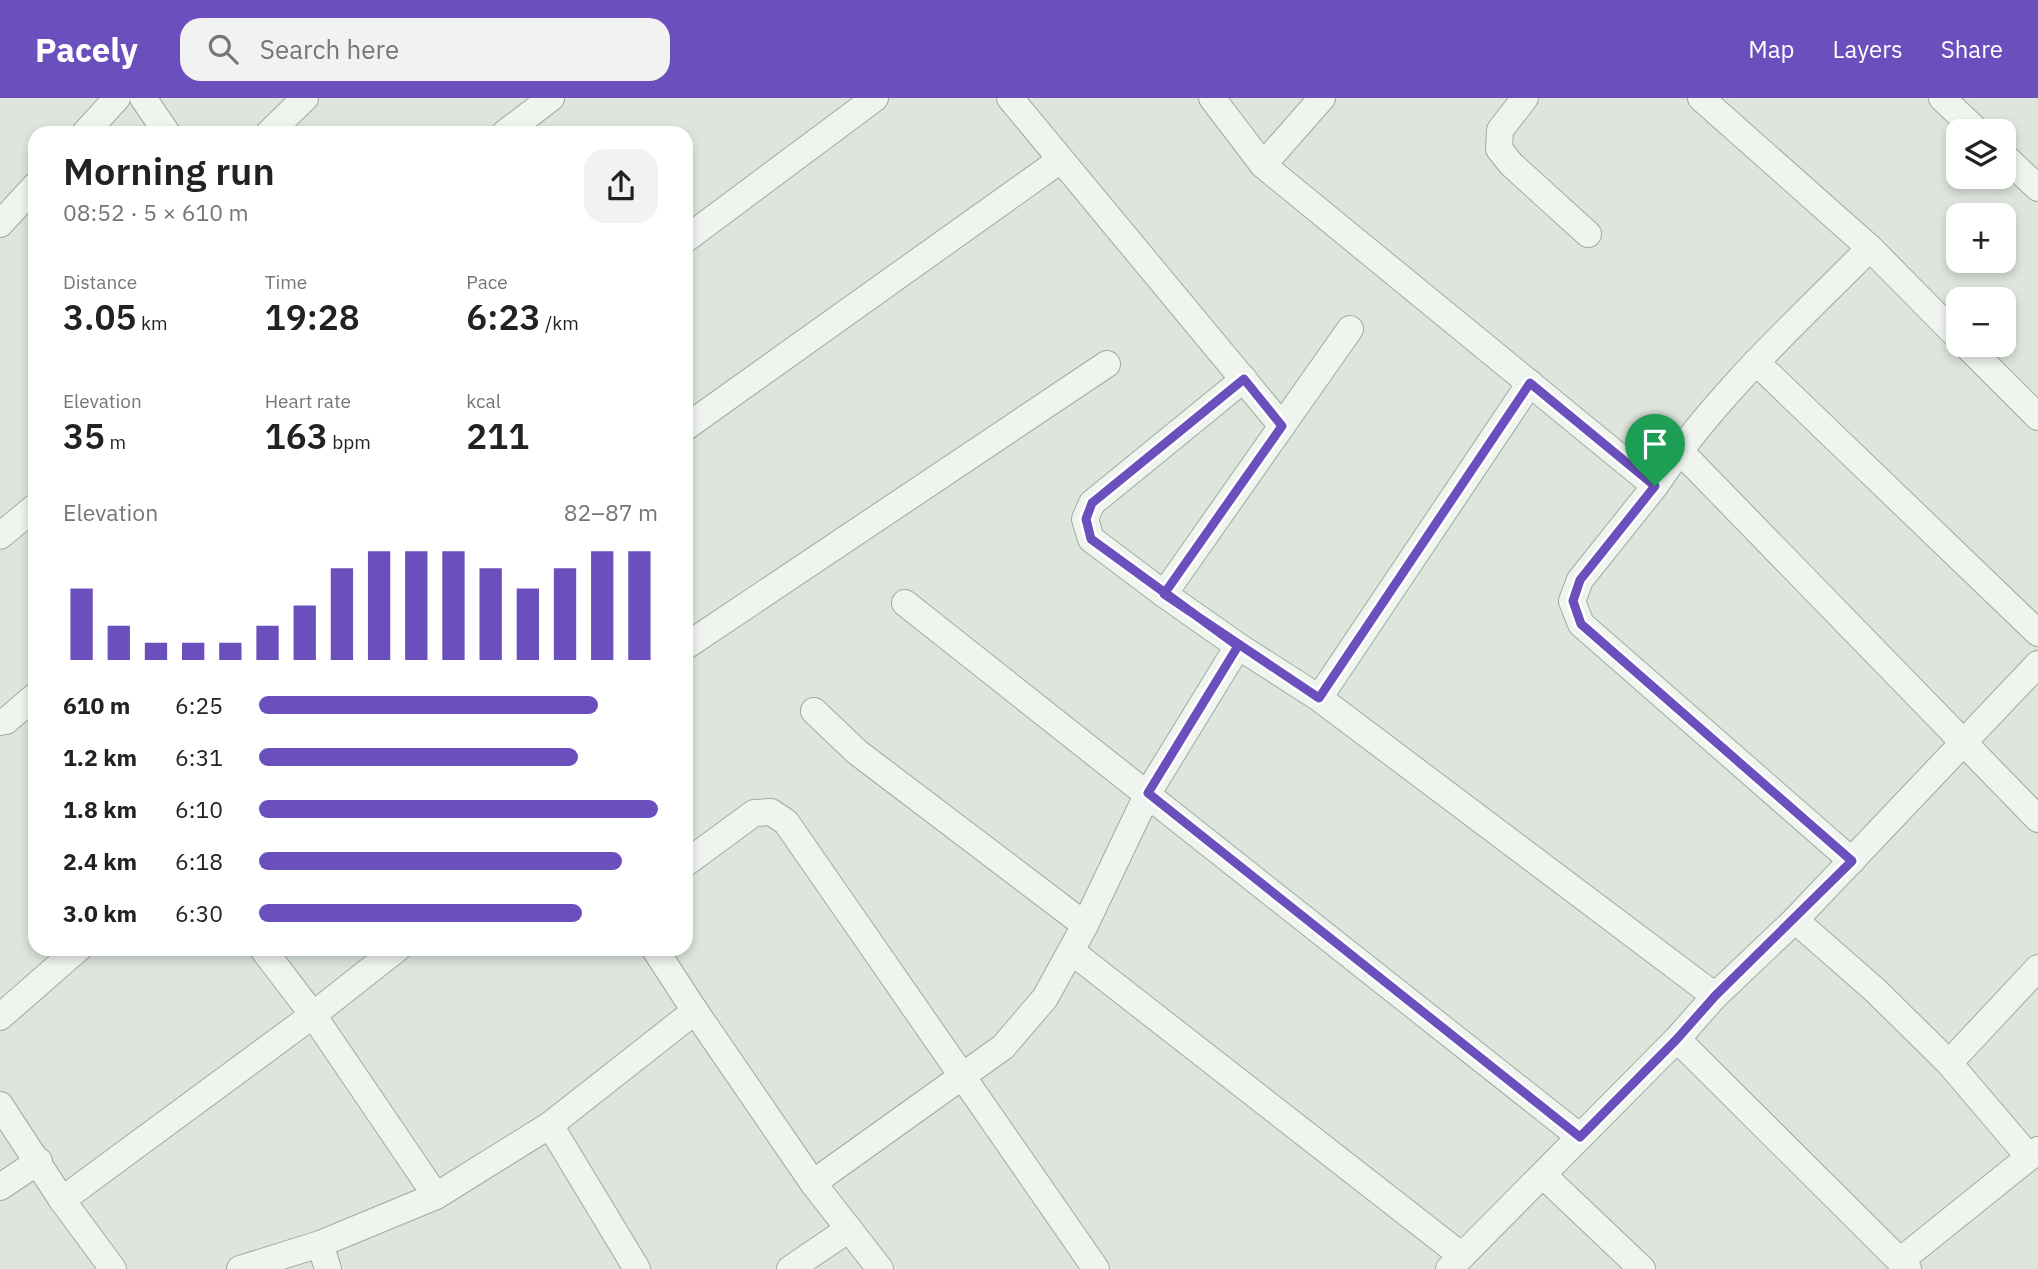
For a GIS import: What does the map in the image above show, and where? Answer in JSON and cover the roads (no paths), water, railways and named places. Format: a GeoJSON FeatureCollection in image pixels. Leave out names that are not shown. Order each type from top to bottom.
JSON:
{"type":"FeatureCollection","features":[{"type":"Feature","properties":{"kind":"street"},"geometry":{"type":"LineString","coordinates":[[91,126],[117,98]]}},
{"type":"Feature","properties":{"kind":"street"},"geometry":{"type":"LineString","coordinates":[[143,98],[162,126]]}},
{"type":"Feature","properties":{"kind":"street"},"geometry":{"type":"LineString","coordinates":[[276,126],[304,98]]}},
{"type":"Feature","properties":{"kind":"street"},"geometry":{"type":"LineString","coordinates":[[514,126],[551,98]]}},
{"type":"Feature","properties":{"kind":"street"},"geometry":{"type":"LineString","coordinates":[[693,234],[875,98]]}},
{"type":"Feature","properties":{"kind":"street"},"geometry":{"type":"LineString","coordinates":[[1010,98],[1059,161],[1282,426]]}},
{"type":"Feature","properties":{"kind":"street"},"geometry":{"type":"LineString","coordinates":[[1212,98],[1263,165],[1655,486]]}},
{"type":"Feature","properties":{"kind":"street"},"geometry":{"type":"LineString","coordinates":[[1263,165],[1322,98]]}},
{"type":"Feature","properties":{"kind":"street"},"geometry":{"type":"LineString","coordinates":[[1525,98],[1500,130],[1499,149],[1511,164],[1588,234]]}},
{"type":"Feature","properties":{"kind":"street"},"geometry":{"type":"LineString","coordinates":[[1701,98],[1870,248],[1946,325]]}},
{"type":"Feature","properties":{"kind":"street"},"geometry":{"type":"LineString","coordinates":[[1942,98],[1964,119]]}},
{"type":"Feature","properties":{"kind":"street"},"geometry":{"type":"LineString","coordinates":[[693,422],[1059,161]]}},
{"type":"Feature","properties":{"kind":"street"},"geometry":{"type":"LineString","coordinates":[[2016,167],[2038,188]]}},
{"type":"Feature","properties":{"kind":"street"},"geometry":{"type":"LineString","coordinates":[[0,224],[28,194]]}},
{"type":"Feature","properties":{"kind":"street"},"geometry":{"type":"LineString","coordinates":[[1852,861],[1581,624],[1573,601],[1580,580],[1655,486],[1679,450],[1756,362],[1870,248]]}},
{"type":"Feature","properties":{"kind":"street"},"geometry":{"type":"LineString","coordinates":[[1164,594],[1350,329]]}},
{"type":"Feature","properties":{"kind":"street"},"geometry":{"type":"LineString","coordinates":[[1978,357],[2038,417]]}},
{"type":"Feature","properties":{"kind":"street"},"geometry":{"type":"LineString","coordinates":[[1756,362],[2038,633]]}},
{"type":"Feature","properties":{"kind":"street"},"geometry":{"type":"LineString","coordinates":[[693,641],[1107,364]]}},
{"type":"Feature","properties":{"kind":"street"},"geometry":{"type":"LineString","coordinates":[[1244,379],[1092,503],[1086,519],[1091,539],[1238,646],[1319,698],[1715,996]]}},
{"type":"Feature","properties":{"kind":"street"},"geometry":{"type":"LineString","coordinates":[[1319,698],[1530,383]]}},
{"type":"Feature","properties":{"kind":"street"},"geometry":{"type":"LineString","coordinates":[[1679,450],[2038,819]]}},
{"type":"Feature","properties":{"kind":"street"},"geometry":{"type":"LineString","coordinates":[[0,536],[28,513]]}},
{"type":"Feature","properties":{"kind":"street"},"geometry":{"type":"LineString","coordinates":[[905,603],[1580,1137]]}},
{"type":"Feature","properties":{"kind":"street"},"geometry":{"type":"LineString","coordinates":[[813,1183],[961,1074],[1003,1047],[1045,998],[1085,925],[1148,793],[1238,646]]}},
{"type":"Feature","properties":{"kind":"street"},"geometry":{"type":"LineString","coordinates":[[1071,951],[1455,1262],[1677,1039],[1715,996],[1795,920],[2038,664]]}},
{"type":"Feature","properties":{"kind":"street"},"geometry":{"type":"LineString","coordinates":[[0,722],[6,721],[28,702]]}},
{"type":"Feature","properties":{"kind":"street"},"geometry":{"type":"LineString","coordinates":[[814,711],[868,761],[1085,925]]}},
{"type":"Feature","properties":{"kind":"street"},"geometry":{"type":"LineString","coordinates":[[693,858],[754,813],[771,812],[786,822],[1096,1269]]}},
{"type":"Feature","properties":{"kind":"street"},"geometry":{"type":"LineString","coordinates":[[1677,1039],[1904,1265],[2034,1154],[1949,1063],[1876,991],[1795,920]]}},
{"type":"Feature","properties":{"kind":"street"},"geometry":{"type":"LineString","coordinates":[[0,1017],[70,956]]}},
{"type":"Feature","properties":{"kind":"street"},"geometry":{"type":"LineString","coordinates":[[268,956],[313,1015],[436,1196]]}},
{"type":"Feature","properties":{"kind":"street"},"geometry":{"type":"LineString","coordinates":[[62,1199],[313,1015],[388,956]]}},
{"type":"Feature","properties":{"kind":"street"},"geometry":{"type":"LineString","coordinates":[[659,956],[813,1183],[880,1269]]}},
{"type":"Feature","properties":{"kind":"street"},"geometry":{"type":"LineString","coordinates":[[1949,1063],[2038,968]]}},
{"type":"Feature","properties":{"kind":"street"},"geometry":{"type":"LineString","coordinates":[[240,1269],[324,1256],[436,1196],[550,1125],[695,1011]]}},
{"type":"Feature","properties":{"kind":"street"},"geometry":{"type":"LineString","coordinates":[[0,1105],[62,1199],[113,1269]]}},
{"type":"Feature","properties":{"kind":"street"},"geometry":{"type":"LineString","coordinates":[[550,1125],[637,1269]]}},
{"type":"Feature","properties":{"kind":"street"},"geometry":{"type":"LineString","coordinates":[[0,1187],[39,1161]]}},
{"type":"Feature","properties":{"kind":"street"},"geometry":{"type":"LineString","coordinates":[[1543,1175],[1642,1269]]}},
{"type":"Feature","properties":{"kind":"street"},"geometry":{"type":"LineString","coordinates":[[790,1269],[849,1229]]}}]}
